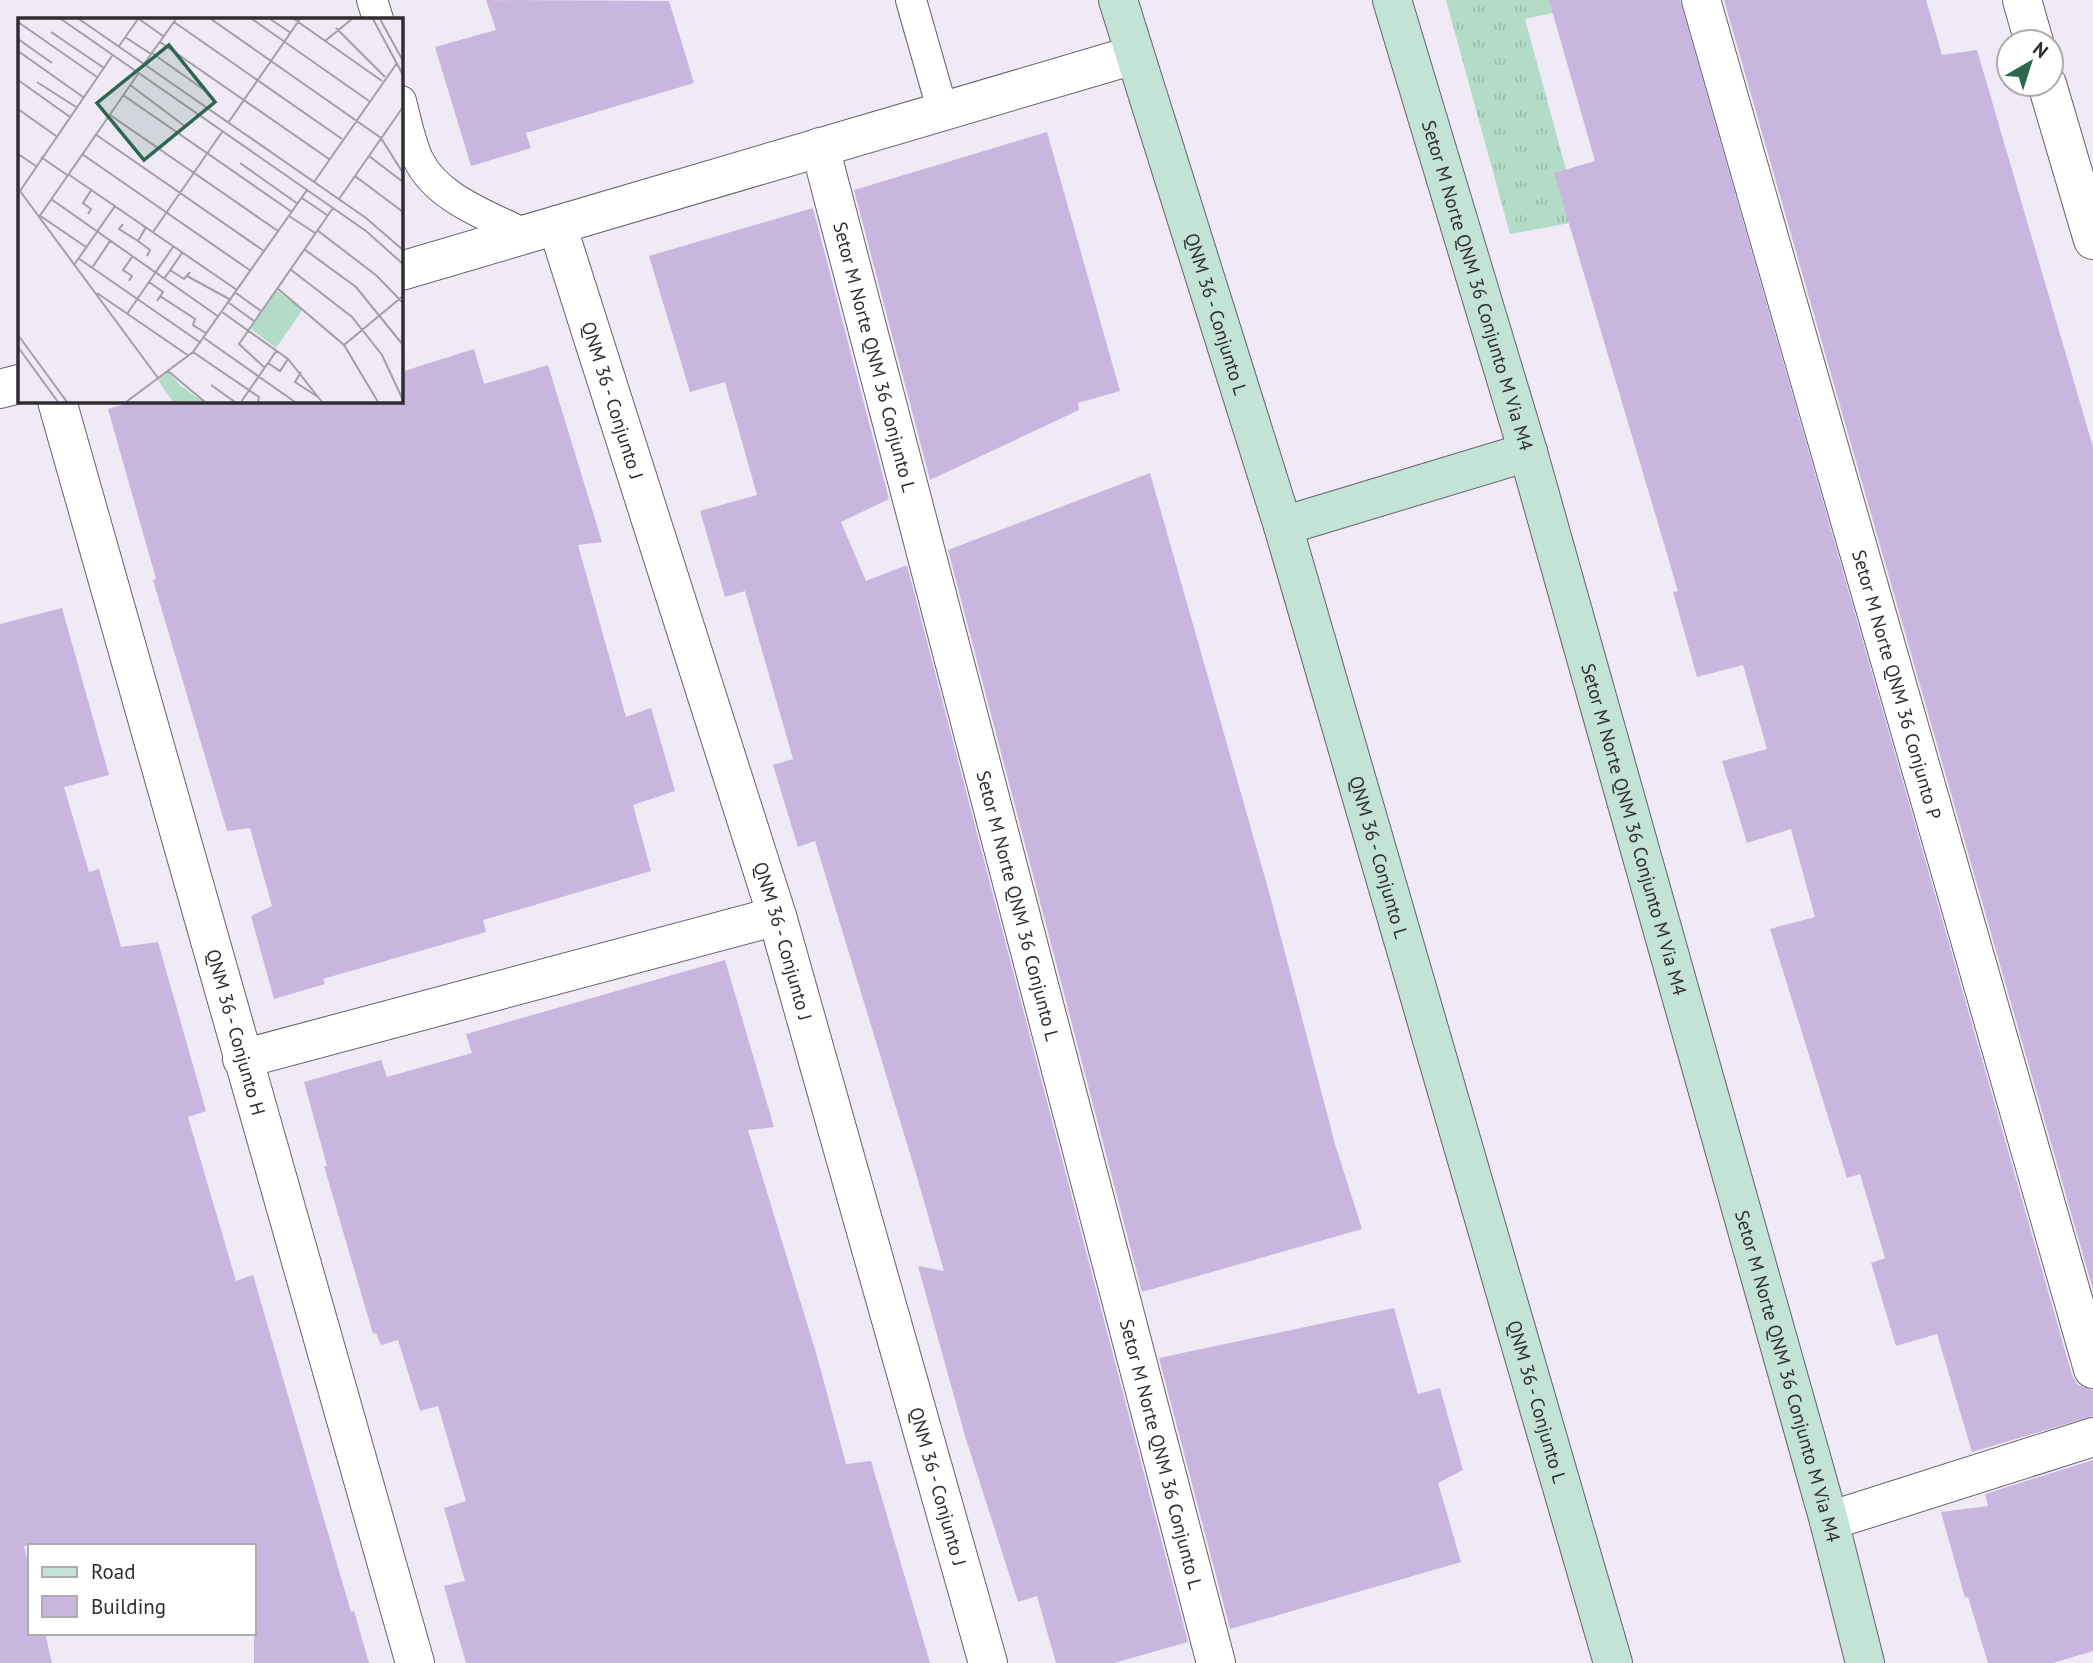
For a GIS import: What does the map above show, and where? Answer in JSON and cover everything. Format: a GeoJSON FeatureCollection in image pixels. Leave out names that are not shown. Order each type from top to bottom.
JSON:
{"type":"FeatureCollection","features":[{"type":"Feature","properties":{"kind":"main road","name":"QNM 36 - Conjunto L"},"geometry":{"type":"LineString","coordinates":[[1118,0],[1133,55],[1283,526],[1613,1663]]}},
{"type":"Feature","properties":{"kind":"main road","name":"Setor M Norte QNM 36 Conjunto M Via M4"},"geometry":{"type":"LineString","coordinates":[[1392,0],[1528,453],[1829,1521],[1865,1663]]}},
{"type":"Feature","properties":{"kind":"main road"},"geometry":{"type":"LineString","coordinates":[[1283,526],[1528,453]]}},
{"type":"Feature","properties":{"kind":"street","name":"Setor M Norte QNM 36 Conjunto P"},"geometry":{"type":"LineString","coordinates":[[1701,0],[2093,1369]]}},
{"type":"Feature","properties":{"kind":"street"},"geometry":{"type":"LineString","coordinates":[[2022,0],[2030,28]]}},
{"type":"Feature","properties":{"kind":"street"},"geometry":{"type":"LineString","coordinates":[[402,271],[1133,55]]}},
{"type":"Feature","properties":{"kind":"street"},"geometry":{"type":"LineString","coordinates":[[2051,98],[2093,240]]}},
{"type":"Feature","properties":{"kind":"street","name":"Setor M Norte QNM 36 Conjunto L"},"geometry":{"type":"LineString","coordinates":[[820,147],[1216,1663]]}},
{"type":"Feature","properties":{"kind":"street","name":"QNM 36 - Conjunto J"},"geometry":{"type":"LineString","coordinates":[[541,230],[777,916],[988,1663]]}},
{"type":"Feature","properties":{"kind":"street"},"geometry":{"type":"LineString","coordinates":[[0,389],[18,384]]}},
{"type":"Feature","properties":{"kind":"street","name":"QNM 36 - Conjunto H"},"geometry":{"type":"LineString","coordinates":[[57,402],[415,1663]]}},
{"type":"Feature","properties":{"kind":"street"},"geometry":{"type":"LineString","coordinates":[[242,1059],[777,916]]}},
{"type":"Feature","properties":{"kind":"street"},"geometry":{"type":"LineString","coordinates":[[1829,1521],[2093,1437]]}},
{"type":"Feature","properties":{"kind":"lane"},"geometry":{"type":"LineString","coordinates":[[372,0],[378,18]]}},
{"type":"Feature","properties":{"kind":"lane"},"geometry":{"type":"LineString","coordinates":[[911,0],[943,112]]}},
{"type":"Feature","properties":{"kind":"lane"},"geometry":{"type":"LineString","coordinates":[[402,105],[418,160],[427,173],[450,195],[541,230]]}},
{"type":"Feature","properties":{"kind":"green space"},"geometry":{"type":"Polygon","coordinates":[[[1446,0],[1613,0],[1525,19],[1580,221],[1510,234],[1446,0]]]}},
{"type":"Feature","properties":{"kind":"building"},"geometry":{"type":"Polygon","coordinates":[[[486,0],[669,1],[694,83],[526,133],[531,148],[471,166],[435,47],[496,30],[486,0]]]}},
{"type":"Feature","properties":{"kind":"building"},"geometry":{"type":"Polygon","coordinates":[[[1549,0],[1680,0],[2072,1375],[2078,1385],[2093,1390],[2093,1416],[1972,1452],[1937,1334],[1896,1346],[1871,1263],[1885,1258],[1860,1174],[1847,1178],[1770,929],[1815,917],[1791,829],[1747,843],[1722,761],[1767,749],[1743,665],[1697,677],[1673,592],[1678,591],[1554,173],[1595,161],[1549,0]]]}},
{"type":"Feature","properties":{"kind":"building"},"geometry":{"type":"Polygon","coordinates":[[[1724,0],[1926,0],[1942,55],[1977,50],[2093,447],[2093,1290],[1724,0]]]}},
{"type":"Feature","properties":{"kind":"building"},"geometry":{"type":"Polygon","coordinates":[[[1047,132],[1120,391],[1078,403],[1079,410],[930,480],[854,190],[1047,132]]]}},
{"type":"Feature","properties":{"kind":"building"},"geometry":{"type":"Polygon","coordinates":[[[813,208],[889,499],[841,522],[866,581],[907,565],[1188,1642],[1114,1663],[1056,1663],[1037,1596],[1018,1602],[965,1436],[918,1266],[944,1271],[917,1177],[815,841],[798,847],[773,765],[793,759],[745,591],[725,597],[700,511],[757,495],[725,382],[690,392],[649,256],[813,208]]]}},
{"type":"Feature","properties":{"kind":"building"},"geometry":{"type":"Polygon","coordinates":[[[474,349],[484,384],[548,365],[602,542],[578,545],[626,717],[651,708],[675,791],[633,805],[651,871],[483,920],[486,932],[323,979],[325,984],[274,999],[251,916],[272,906],[250,828],[227,831],[153,580],[156,579],[108,409],[132,402],[402,402],[402,372],[474,349]]]}},
{"type":"Feature","properties":{"kind":"building"},"geometry":{"type":"Polygon","coordinates":[[[1150,473],[1269,892],[1335,1144],[1362,1229],[1142,1292],[948,550],[1150,473]]]}},
{"type":"Feature","properties":{"kind":"building"},"geometry":{"type":"Polygon","coordinates":[[[62,608],[109,775],[64,787],[89,872],[99,869],[121,947],[158,942],[206,1111],[188,1117],[236,1281],[253,1275],[351,1612],[354,1611],[369,1663],[254,1663],[256,1544],[28,1544],[24,1546],[28,1563],[28,1635],[45,1635],[52,1663],[0,1663],[0,624],[62,608]]]}},
{"type":"Feature","properties":{"kind":"building"},"geometry":{"type":"Polygon","coordinates":[[[725,960],[774,1127],[748,1130],[817,1356],[846,1464],[871,1461],[930,1663],[466,1663],[444,1586],[465,1581],[444,1508],[466,1501],[438,1406],[420,1411],[398,1340],[381,1345],[376,1333],[373,1334],[324,1166],[327,1166],[304,1082],[381,1060],[387,1077],[472,1053],[466,1034],[725,960]]]}},
{"type":"Feature","properties":{"kind":"building"},"geometry":{"type":"Polygon","coordinates":[[[1394,1308],[1418,1394],[1440,1388],[1463,1470],[1438,1483],[1461,1562],[1230,1629],[1159,1358],[1394,1308]]]}},
{"type":"Feature","properties":{"kind":"building"},"geometry":{"type":"Polygon","coordinates":[[[2093,1460],[2093,1651],[2053,1663],[1988,1663],[1968,1597],[1965,1598],[1941,1512],[1988,1506],[1985,1494],[2093,1460]]]}}]}
